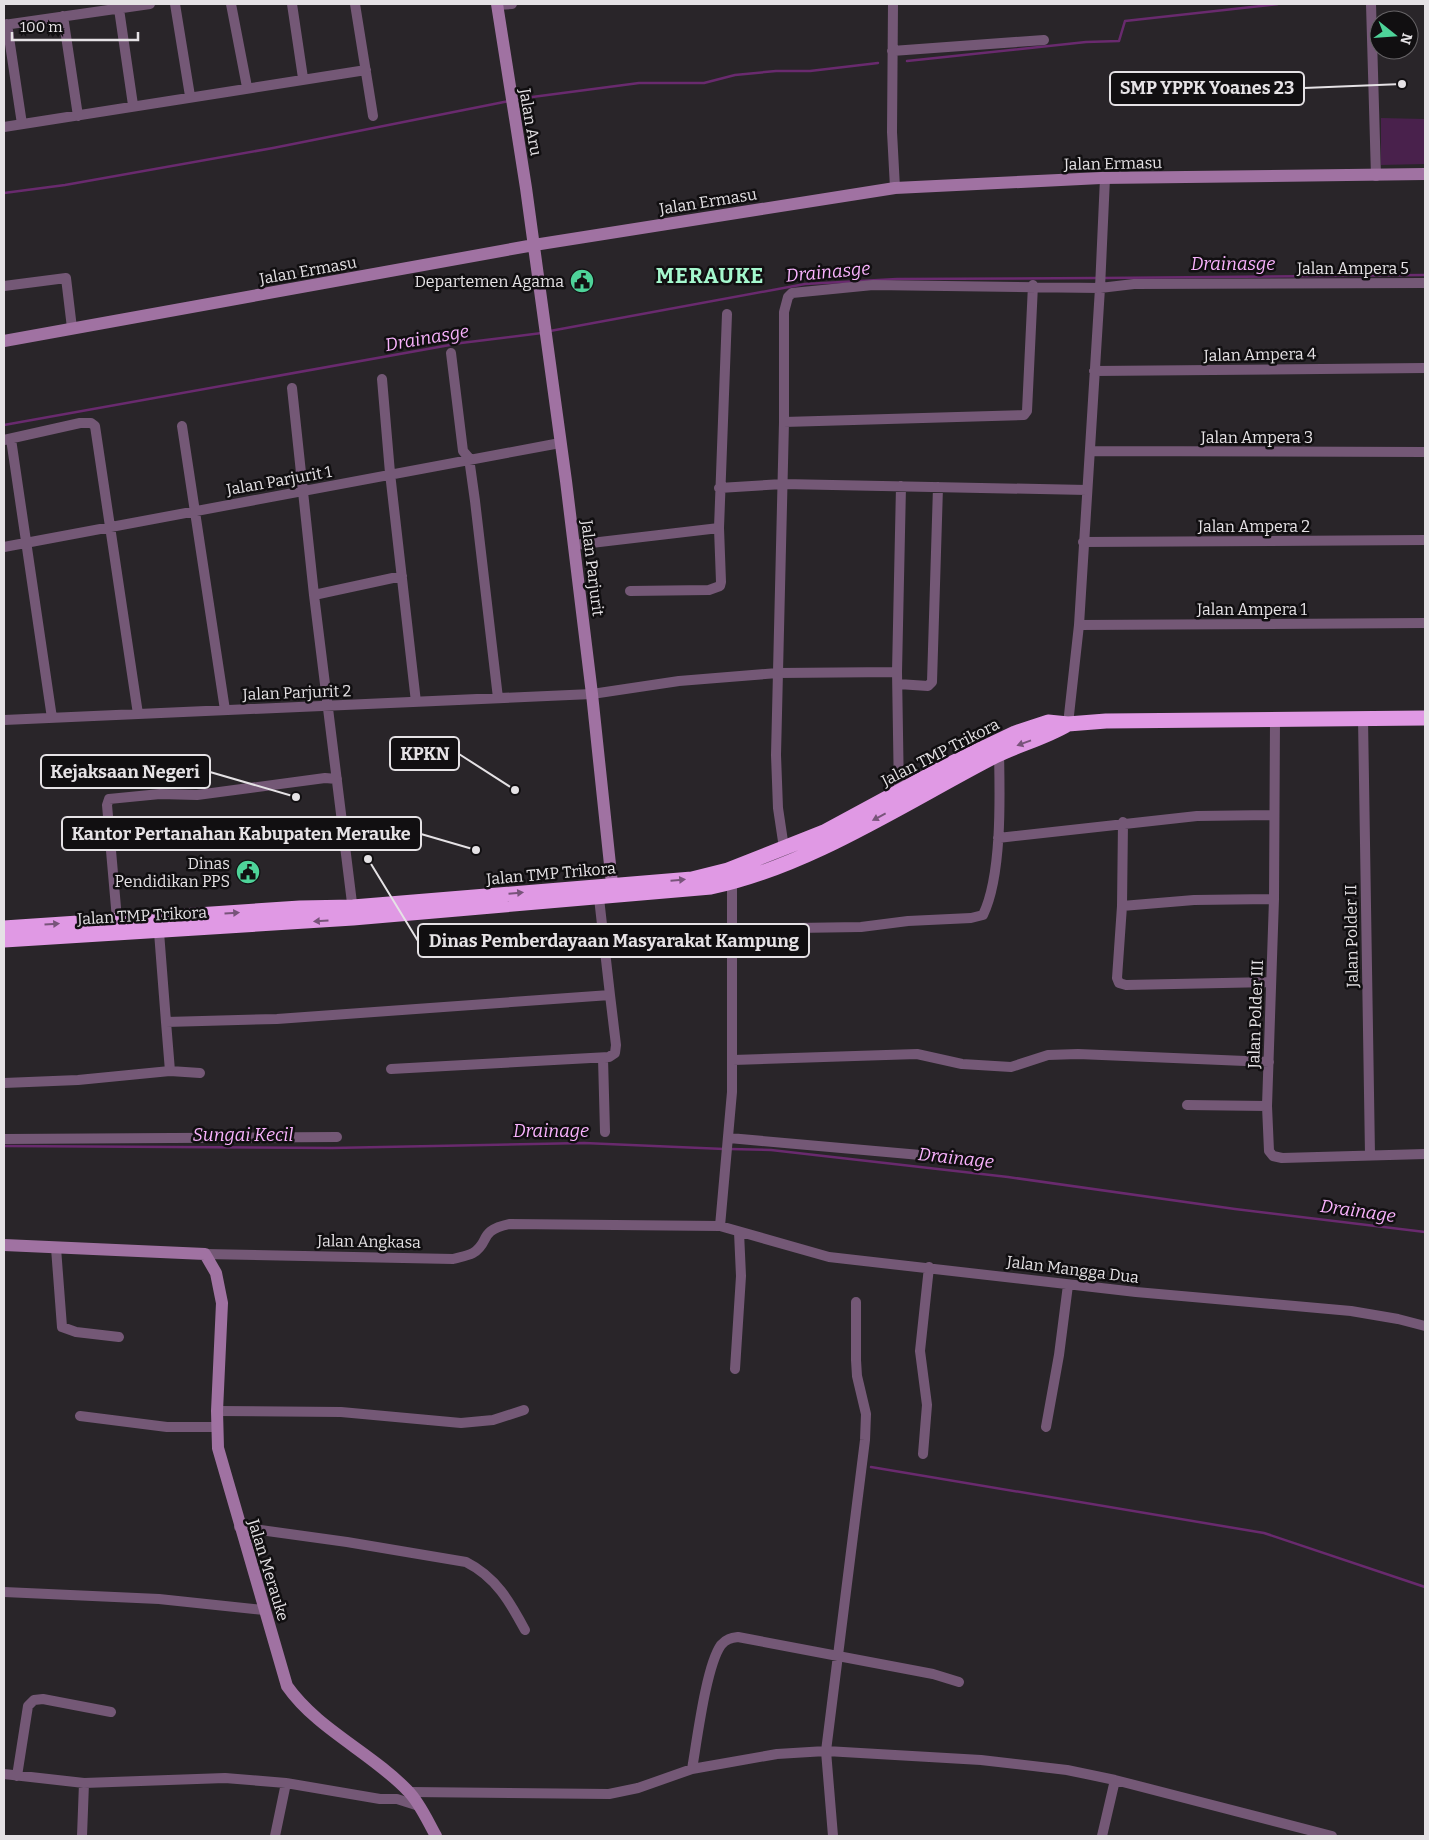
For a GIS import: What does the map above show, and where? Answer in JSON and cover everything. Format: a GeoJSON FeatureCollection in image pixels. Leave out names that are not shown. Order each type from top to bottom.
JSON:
{"type":"FeatureCollection","features":[{"type":"Feature","properties":{"kind":"highway","name":"Jalan TMP Trikora"},"geometry":{"type":"LineString","coordinates":[[4,928],[117,920],[159,932],[353,913],[609,893],[681,891],[732,883],[820,848],[899,799],[950,764],[1015,733],[1048,722],[1068,724],[1106,721],[1425,718]]}},
{"type":"Feature","properties":{"kind":"highway","name":"Jalan TMP Trikora"},"geometry":{"type":"LineString","coordinates":[[4,940],[300,908],[353,913],[492,906],[609,893],[692,879],[728,870],[824,832],[999,753],[1052,733],[1068,724]]}},
{"type":"Feature","properties":{"kind":"street"},"geometry":{"type":"LineString","coordinates":[[22,124],[5,25],[150,4]]}},
{"type":"Feature","properties":{"kind":"street"},"geometry":{"type":"LineString","coordinates":[[175,4],[190,96]]}},
{"type":"Feature","properties":{"kind":"street"},"geometry":{"type":"LineString","coordinates":[[231,4],[247,87]]}},
{"type":"Feature","properties":{"kind":"street"},"geometry":{"type":"LineString","coordinates":[[292,4],[303,78]]}},
{"type":"Feature","properties":{"kind":"street"},"geometry":{"type":"LineString","coordinates":[[355,4],[373,116]]}},
{"type":"Feature","properties":{"kind":"street"},"geometry":{"type":"LineString","coordinates":[[497,4],[512,4]]}},
{"type":"Feature","properties":{"kind":"street","name":"Jalan Aru"},"geometry":{"type":"LineString","coordinates":[[497,4],[534,245]]}},
{"type":"Feature","properties":{"kind":"street"},"geometry":{"type":"LineString","coordinates":[[893,4],[894,188]]}},
{"type":"Feature","properties":{"kind":"street"},"geometry":{"type":"LineString","coordinates":[[1371,4],[1376,176]]}},
{"type":"Feature","properties":{"kind":"street"},"geometry":{"type":"LineString","coordinates":[[119,9],[134,105]]}},
{"type":"Feature","properties":{"kind":"street"},"geometry":{"type":"LineString","coordinates":[[63,16],[78,116]]}},
{"type":"Feature","properties":{"kind":"street"},"geometry":{"type":"LineString","coordinates":[[892,51],[1044,40]]}},
{"type":"Feature","properties":{"kind":"street"},"geometry":{"type":"LineString","coordinates":[[4,128],[190,96],[366,70]]}},
{"type":"Feature","properties":{"kind":"street","name":"Jalan Ermasu"},"geometry":{"type":"LineString","coordinates":[[4,341],[534,245],[894,188],[1105,178],[1425,174]]}},
{"type":"Feature","properties":{"kind":"street"},"geometry":{"type":"LineString","coordinates":[[1068,724],[1079,625],[1105,178]]}},
{"type":"Feature","properties":{"kind":"street","name":"Jalan Parjurit"},"geometry":{"type":"LineString","coordinates":[[534,245],[592,694],[609,893]]}},
{"type":"Feature","properties":{"kind":"street"},"geometry":{"type":"LineString","coordinates":[[4,286],[66,278],[72,328]]}},
{"type":"Feature","properties":{"kind":"street","name":"Jalan Ampera 5"},"geometry":{"type":"LineString","coordinates":[[784,422],[784,312],[788,297],[792,293],[873,285],[1033,285],[1100,288],[1134,284],[1425,283]]}},
{"type":"Feature","properties":{"kind":"street"},"geometry":{"type":"LineString","coordinates":[[784,848],[777,780],[784,422],[1024,415],[1027,410],[1033,285]]}},
{"type":"Feature","properties":{"kind":"street"},"geometry":{"type":"LineString","coordinates":[[630,591],[709,590],[720,586],[719,488],[727,314]]}},
{"type":"Feature","properties":{"kind":"street"},"geometry":{"type":"LineString","coordinates":[[451,353],[463,451],[469,458],[498,698]]}},
{"type":"Feature","properties":{"kind":"street","name":"Jalan Ampera 4"},"geometry":{"type":"LineString","coordinates":[[1094,371],[1425,368]]}},
{"type":"Feature","properties":{"kind":"street"},"geometry":{"type":"LineString","coordinates":[[382,379],[390,473],[416,702]]}},
{"type":"Feature","properties":{"kind":"street"},"geometry":{"type":"LineString","coordinates":[[292,388],[326,706],[353,913]]}},
{"type":"Feature","properties":{"kind":"street"},"geometry":{"type":"LineString","coordinates":[[52,718],[26,542],[7,440],[91,423],[97,433],[138,714]]}},
{"type":"Feature","properties":{"kind":"street"},"geometry":{"type":"LineString","coordinates":[[182,426],[193,510],[225,710]]}},
{"type":"Feature","properties":{"kind":"street","name":"Jalan Parjurit 1"},"geometry":{"type":"LineString","coordinates":[[4,547],[193,510],[302,493],[390,473],[469,458],[560,443]]}},
{"type":"Feature","properties":{"kind":"street","name":"Jalan Ampera 3"},"geometry":{"type":"LineString","coordinates":[[1090,451],[1425,452]]}},
{"type":"Feature","properties":{"kind":"street"},"geometry":{"type":"LineString","coordinates":[[719,488],[783,484],[1087,490]]}},
{"type":"Feature","properties":{"kind":"street"},"geometry":{"type":"LineString","coordinates":[[899,799],[897,672],[900,486]]}},
{"type":"Feature","properties":{"kind":"street"},"geometry":{"type":"LineString","coordinates":[[898,684],[928,686],[932,682],[938,487]]}},
{"type":"Feature","properties":{"kind":"street"},"geometry":{"type":"LineString","coordinates":[[574,545],[719,528]]}},
{"type":"Feature","properties":{"kind":"street","name":"Jalan Ampera 2"},"geometry":{"type":"LineString","coordinates":[[1083,542],[1425,540]]}},
{"type":"Feature","properties":{"kind":"street"},"geometry":{"type":"LineString","coordinates":[[314,595],[402,576]]}},
{"type":"Feature","properties":{"kind":"street","name":"Jalan Ampera 1"},"geometry":{"type":"LineString","coordinates":[[1079,625],[1425,623]]}},
{"type":"Feature","properties":{"kind":"street","name":"Jalan Parjurit 2"},"geometry":{"type":"LineString","coordinates":[[4,720],[592,694],[679,682],[778,673],[897,672]]}},
{"type":"Feature","properties":{"kind":"street","name":"Jalan Polder II"},"geometry":{"type":"LineString","coordinates":[[1363,718],[1370,1155]]}},
{"type":"Feature","properties":{"kind":"street","name":"Jalan Polder III"},"geometry":{"type":"LineString","coordinates":[[1275,720],[1274,899],[1267,1106],[1268,1151],[1274,1156],[1282,1158],[1425,1154]]}},
{"type":"Feature","properties":{"kind":"street"},"geometry":{"type":"LineString","coordinates":[[733,930],[861,927],[908,921],[978,917],[983,915],[987,908],[998,838],[999,753]]}},
{"type":"Feature","properties":{"kind":"street"},"geometry":{"type":"LineString","coordinates":[[117,920],[107,805],[109,799],[160,794],[197,795],[325,778],[337,779]]}},
{"type":"Feature","properties":{"kind":"street"},"geometry":{"type":"LineString","coordinates":[[998,838],[1123,822],[1197,816],[1274,815]]}},
{"type":"Feature","properties":{"kind":"street"},"geometry":{"type":"LineString","coordinates":[[1123,822],[1122,906],[1117,978],[1119,983],[1126,986],[1271,982]]}},
{"type":"Feature","properties":{"kind":"street"},"geometry":{"type":"LineString","coordinates":[[720,1226],[733,1060],[732,883]]}},
{"type":"Feature","properties":{"kind":"street"},"geometry":{"type":"LineString","coordinates":[[391,1069],[603,1058],[615,1053],[616,1045],[610,995],[609,893]]}},
{"type":"Feature","properties":{"kind":"street"},"geometry":{"type":"LineString","coordinates":[[1122,906],[1194,900],[1274,899]]}},
{"type":"Feature","properties":{"kind":"street"},"geometry":{"type":"LineString","coordinates":[[159,932],[170,1071]]}},
{"type":"Feature","properties":{"kind":"street"},"geometry":{"type":"LineString","coordinates":[[166,1022],[277,1019],[610,995]]}},
{"type":"Feature","properties":{"kind":"street"},"geometry":{"type":"LineString","coordinates":[[733,1060],[917,1054],[962,1064],[1010,1067],[1043,1056],[1078,1054],[1269,1062]]}},
{"type":"Feature","properties":{"kind":"street"},"geometry":{"type":"LineString","coordinates":[[603,1058],[605,1132]]}},
{"type":"Feature","properties":{"kind":"street"},"geometry":{"type":"LineString","coordinates":[[4,1083],[78,1080],[170,1071],[200,1073]]}},
{"type":"Feature","properties":{"kind":"street"},"geometry":{"type":"LineString","coordinates":[[1187,1105],[1267,1106]]}},
{"type":"Feature","properties":{"kind":"street"},"geometry":{"type":"LineString","coordinates":[[4,1139],[338,1137]]}},
{"type":"Feature","properties":{"kind":"street"},"geometry":{"type":"LineString","coordinates":[[728,1141],[943,1157]]}},
{"type":"Feature","properties":{"kind":"street","name":"Jalan Angkasa"},"geometry":{"type":"LineString","coordinates":[[4,1245],[205,1254],[453,1259],[475,1252],[490,1231],[496,1227],[510,1224],[720,1226]]}},
{"type":"Feature","properties":{"kind":"street","name":"Jalan Mangga Dua"},"geometry":{"type":"LineString","coordinates":[[720,1226],[829,1258],[929,1267],[1068,1284],[1351,1311],[1398,1318],[1425,1326]]}},
{"type":"Feature","properties":{"kind":"street"},"geometry":{"type":"LineString","coordinates":[[735,1369],[741,1276],[739,1232]]}},
{"type":"Feature","properties":{"kind":"street"},"geometry":{"type":"LineString","coordinates":[[56,1248],[62,1327],[76,1332],[119,1337]]}},
{"type":"Feature","properties":{"kind":"street","name":"Jalan Merauke"},"geometry":{"type":"LineString","coordinates":[[205,1254],[216,1273],[222,1303],[217,1411],[221,1465],[281,1671],[294,1697],[410,1792],[436,1836]]}},
{"type":"Feature","properties":{"kind":"street"},"geometry":{"type":"LineString","coordinates":[[923,1454],[927,1405],[920,1350],[929,1267]]}},
{"type":"Feature","properties":{"kind":"street"},"geometry":{"type":"LineString","coordinates":[[1046,1426],[1059,1355],[1068,1284]]}},
{"type":"Feature","properties":{"kind":"street"},"geometry":{"type":"LineString","coordinates":[[833,1836],[826,1751],[866,1440],[866,1414],[856,1360],[856,1302]]}},
{"type":"Feature","properties":{"kind":"street"},"geometry":{"type":"LineString","coordinates":[[217,1411],[341,1412],[461,1422],[493,1420],[524,1410]]}},
{"type":"Feature","properties":{"kind":"street"},"geometry":{"type":"LineString","coordinates":[[80,1416],[167,1427],[217,1427]]}},
{"type":"Feature","properties":{"kind":"street"},"geometry":{"type":"LineString","coordinates":[[239,1527],[347,1542],[466,1562],[482,1570],[506,1594],[526,1630]]}},
{"type":"Feature","properties":{"kind":"street"},"geometry":{"type":"LineString","coordinates":[[4,1592],[159,1599],[264,1610]]}},
{"type":"Feature","properties":{"kind":"street"},"geometry":{"type":"LineString","coordinates":[[692,1769],[707,1687],[721,1646],[728,1639],[738,1638],[838,1656],[933,1674],[959,1682]]}},
{"type":"Feature","properties":{"kind":"street"},"geometry":{"type":"LineString","coordinates":[[17,1776],[28,1706],[34,1700],[43,1699],[110,1712]]}},
{"type":"Feature","properties":{"kind":"street"},"geometry":{"type":"LineString","coordinates":[[410,1792],[609,1794],[638,1788],[692,1769],[777,1754],[826,1751],[981,1760],[1067,1770],[1115,1780],[1332,1836]]}},
{"type":"Feature","properties":{"kind":"street"},"geometry":{"type":"LineString","coordinates":[[4,1774],[84,1783],[225,1778],[286,1783],[380,1799],[397,1799],[419,1806]]}},
{"type":"Feature","properties":{"kind":"street"},"geometry":{"type":"LineString","coordinates":[[1102,1836],[1115,1780]]}},
{"type":"Feature","properties":{"kind":"street"},"geometry":{"type":"LineString","coordinates":[[82,1836],[84,1783]]}},
{"type":"Feature","properties":{"kind":"street"},"geometry":{"type":"LineString","coordinates":[[275,1836],[286,1783]]}},
{"type":"Feature","properties":{"kind":"shaded area"},"geometry":{"type":"Polygon","coordinates":[[[1381,118],[1425,119],[1425,164],[1381,165],[1381,118]]]}},
{"type":"Feature","properties":{"kind":"waterway"},"geometry":{"type":"LineString","coordinates":[[907,61],[1086,42],[1119,41],[1125,21],[1278,4]]}},
{"type":"Feature","properties":{"kind":"waterway"},"geometry":{"type":"LineString","coordinates":[[517,99],[639,83],[704,83],[735,75],[776,71],[810,71],[878,63]]}},
{"type":"Feature","properties":{"kind":"waterway"},"geometry":{"type":"LineString","coordinates":[[4,193],[65,185],[273,148],[509,101]]}},
{"type":"Feature","properties":{"kind":"waterway","name":"Drainasge"},"geometry":{"type":"LineString","coordinates":[[1103,278],[1425,275]]}},
{"type":"Feature","properties":{"kind":"waterway","name":"Drainasge"},"geometry":{"type":"LineString","coordinates":[[550,331],[805,284],[897,279],[1097,278]]}},
{"type":"Feature","properties":{"kind":"waterway","name":"Drainasge"},"geometry":{"type":"LineString","coordinates":[[4,425],[461,343],[542,333]]}},
{"type":"Feature","properties":{"kind":"waterway","name":"Sungai Kecil"},"geometry":{"type":"LineString","coordinates":[[4,1146],[332,1148],[584,1143],[724,1149]]}},
{"type":"Feature","properties":{"kind":"waterway","name":"Drainage"},"geometry":{"type":"LineString","coordinates":[[730,1149],[771,1150],[1008,1177],[1235,1209],[1425,1232]]}},
{"type":"Feature","properties":{"kind":"waterway"},"geometry":{"type":"LineString","coordinates":[[871,1467],[1264,1533],[1425,1587]]}},
{"type":"Feature","properties":{"kind":"place","name":"SMP YPPK Yoanes 23"},"geometry":{"type":"Point","coordinates":[1402,84]}},
{"type":"Feature","properties":{"kind":"place","name":"Departemen Agama"},"geometry":{"type":"Point","coordinates":[582,281]}},
{"type":"Feature","properties":{"kind":"place","name":"KPKN"},"geometry":{"type":"Point","coordinates":[515,790]}},
{"type":"Feature","properties":{"kind":"place","name":"Kejaksaan Negeri"},"geometry":{"type":"Point","coordinates":[296,797]}},
{"type":"Feature","properties":{"kind":"place","name":"Kantor Pertanahan Kabupaten Merauke"},"geometry":{"type":"Point","coordinates":[476,850]}},
{"type":"Feature","properties":{"kind":"place","name":"Dinas Pemberdayaan Masyarakat Kampung"},"geometry":{"type":"Point","coordinates":[368,859]}},
{"type":"Feature","properties":{"kind":"place","name":"Dinas Pendidikan PPS"},"geometry":{"type":"Point","coordinates":[248,872]}},
{"type":"Feature","properties":{"kind":"district","name":"MERAUKE"},"geometry":{"type":"Point","coordinates":[710,276]}}]}
